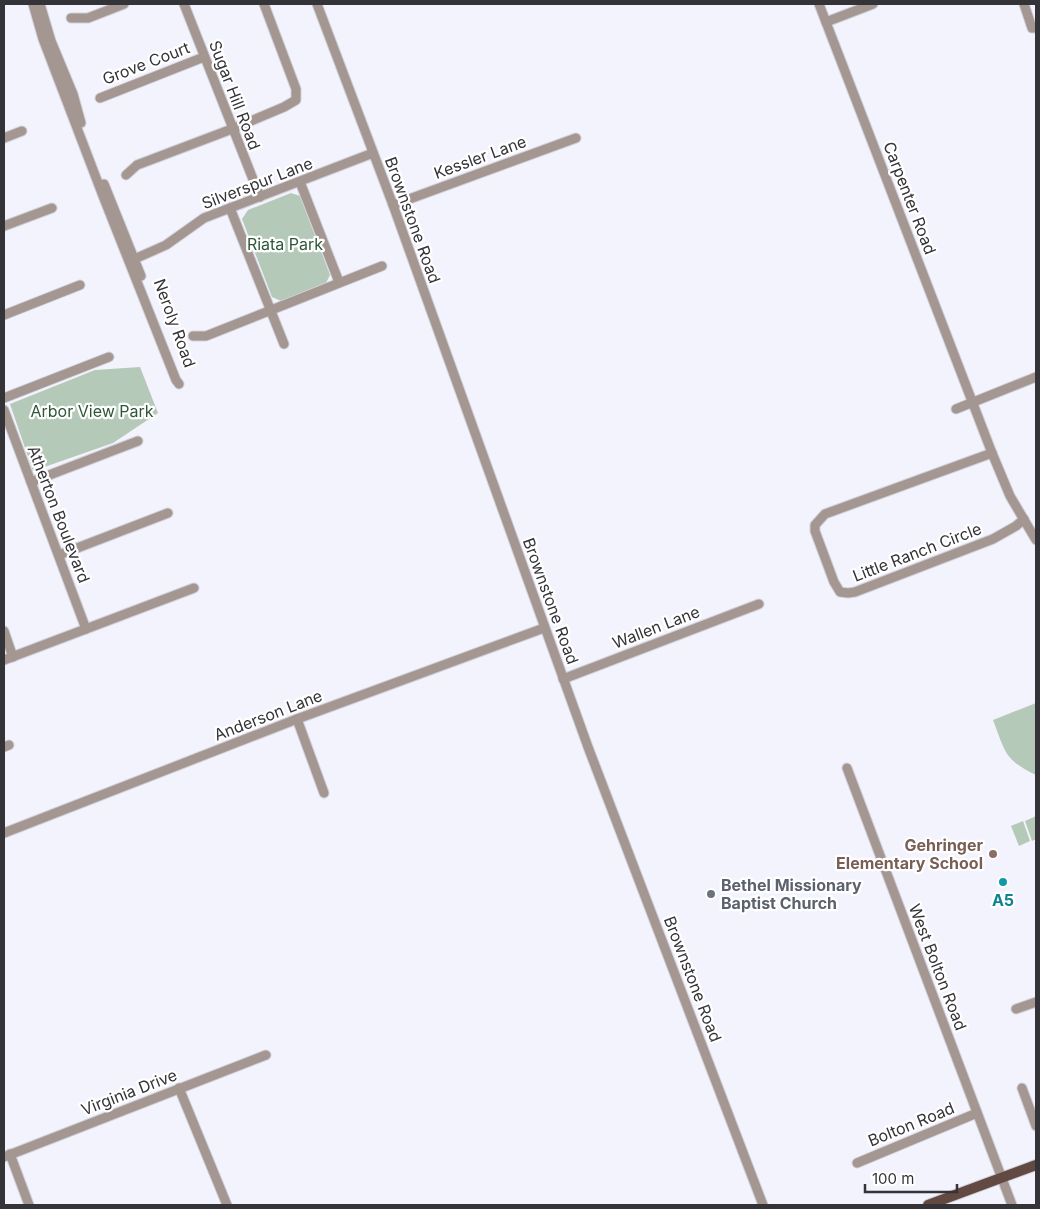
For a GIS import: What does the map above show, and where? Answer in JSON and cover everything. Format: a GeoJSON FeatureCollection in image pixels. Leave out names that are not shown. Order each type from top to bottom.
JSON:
{"type":"FeatureCollection","features":[{"type":"Feature","properties":{"kind":"main road"},"geometry":{"type":"LineString","coordinates":[[928,1205],[1036,1165]]}},
{"type":"Feature","properties":{"kind":"street","name":"Neroly Road"},"geometry":{"type":"LineString","coordinates":[[33,4],[43,39],[132,260],[180,379],[180,384],[176,380],[132,260],[81,124],[73,94],[51,41],[40,4]]}},
{"type":"Feature","properties":{"kind":"street"},"geometry":{"type":"LineString","coordinates":[[71,18],[88,18],[124,4]]}},
{"type":"Feature","properties":{"kind":"street","name":"Sugar Hill Road"},"geometry":{"type":"LineString","coordinates":[[184,4],[260,197]]}},
{"type":"Feature","properties":{"kind":"street"},"geometry":{"type":"LineString","coordinates":[[126,175],[137,165],[232,129],[296,100],[296,89],[264,4]]}},
{"type":"Feature","properties":{"kind":"street","name":"Brownstone Road"},"geometry":{"type":"LineString","coordinates":[[316,4],[393,205],[588,747],[763,1205]]}},
{"type":"Feature","properties":{"kind":"street","name":"Carpenter Road"},"geometry":{"type":"LineString","coordinates":[[819,4],[992,453],[1010,496],[1036,540]]}},
{"type":"Feature","properties":{"kind":"street"},"geometry":{"type":"LineString","coordinates":[[826,22],[872,4]]}},
{"type":"Feature","properties":{"kind":"street"},"geometry":{"type":"LineString","coordinates":[[1024,4],[1034,28]]}},
{"type":"Feature","properties":{"kind":"street","name":"Grove Court"},"geometry":{"type":"LineString","coordinates":[[100,98],[204,57]]}},
{"type":"Feature","properties":{"kind":"street"},"geometry":{"type":"LineString","coordinates":[[4,138],[22,131]]}},
{"type":"Feature","properties":{"kind":"street","name":"Kessler Lane"},"geometry":{"type":"LineString","coordinates":[[393,205],[576,138]]}},
{"type":"Feature","properties":{"kind":"street","name":"Silverspur Lane"},"geometry":{"type":"LineString","coordinates":[[132,260],[166,246],[204,218],[373,153]]}},
{"type":"Feature","properties":{"kind":"street"},"geometry":{"type":"LineString","coordinates":[[300,182],[339,282]]}},
{"type":"Feature","properties":{"kind":"street"},"geometry":{"type":"LineString","coordinates":[[4,226],[52,208]]}},
{"type":"Feature","properties":{"kind":"street"},"geometry":{"type":"LineString","coordinates":[[230,208],[284,344]]}},
{"type":"Feature","properties":{"kind":"street"},"geometry":{"type":"LineString","coordinates":[[193,336],[206,336],[382,266]]}},
{"type":"Feature","properties":{"kind":"street"},"geometry":{"type":"LineString","coordinates":[[4,315],[80,285]]}},
{"type":"Feature","properties":{"kind":"street"},"geometry":{"type":"LineString","coordinates":[[4,398],[109,357]]}},
{"type":"Feature","properties":{"kind":"street"},"geometry":{"type":"LineString","coordinates":[[956,409],[1036,377]]}},
{"type":"Feature","properties":{"kind":"street","name":"Atherton Boulevard"},"geometry":{"type":"LineString","coordinates":[[4,410],[86,629]]}},
{"type":"Feature","properties":{"kind":"street"},"geometry":{"type":"LineString","coordinates":[[31,482],[138,441]]}},
{"type":"Feature","properties":{"kind":"street","name":"Little Ranch Circle"},"geometry":{"type":"LineString","coordinates":[[992,453],[825,514],[815,525],[815,531],[834,582],[840,592],[855,592],[993,539],[1016,526],[1024,519]]}},
{"type":"Feature","properties":{"kind":"street"},"geometry":{"type":"LineString","coordinates":[[58,555],[168,513]]}},
{"type":"Feature","properties":{"kind":"street"},"geometry":{"type":"LineString","coordinates":[[4,660],[194,588]]}},
{"type":"Feature","properties":{"kind":"street","name":"Wallen Lane"},"geometry":{"type":"LineString","coordinates":[[563,679],[759,604]]}},
{"type":"Feature","properties":{"kind":"street","name":"Anderson Lane"},"geometry":{"type":"LineString","coordinates":[[4,833],[297,719],[544,628]]}},
{"type":"Feature","properties":{"kind":"street"},"geometry":{"type":"LineString","coordinates":[[4,631],[13,657]]}},
{"type":"Feature","properties":{"kind":"street"},"geometry":{"type":"LineString","coordinates":[[297,719],[324,793]]}},
{"type":"Feature","properties":{"kind":"street","name":"West Bolton Road"},"geometry":{"type":"LineString","coordinates":[[847,768],[1012,1205]]}},
{"type":"Feature","properties":{"kind":"street"},"geometry":{"type":"LineString","coordinates":[[1016,1010],[1036,1002]]}},
{"type":"Feature","properties":{"kind":"street","name":"Virginia Drive"},"geometry":{"type":"LineString","coordinates":[[6,1155],[266,1055]]}},
{"type":"Feature","properties":{"kind":"street"},"geometry":{"type":"LineString","coordinates":[[180,1088],[227,1205]]}},
{"type":"Feature","properties":{"kind":"street"},"geometry":{"type":"LineString","coordinates":[[1022,1088],[1036,1126]]}},
{"type":"Feature","properties":{"kind":"street","name":"Bolton Road"},"geometry":{"type":"LineString","coordinates":[[857,1163],[977,1113]]}},
{"type":"Feature","properties":{"kind":"street"},"geometry":{"type":"LineString","coordinates":[[6,1155],[29,1205]]}},
{"type":"Feature","properties":{"kind":"green space","name":"Riata Park"},"geometry":{"type":"Polygon","coordinates":[[[291,193],[300,196],[330,275],[326,283],[281,301],[272,297],[242,219],[248,210],[291,193]]]}},
{"type":"Feature","properties":{"kind":"green space","name":"Arbor View Park"},"geometry":{"type":"Polygon","coordinates":[[[140,367],[158,413],[113,443],[33,471],[10,404],[95,370],[140,367]]]}},
{"type":"Feature","properties":{"kind":"green space"},"geometry":{"type":"Polygon","coordinates":[[[1036,703],[1036,775],[1025,770],[1007,754],[993,720],[1036,703]]]}},
{"type":"Feature","properties":{"kind":"green space"},"geometry":{"type":"Polygon","coordinates":[[[1036,816],[1036,839],[1032,841],[1025,821],[1036,816]]]}},
{"type":"Feature","properties":{"kind":"green space"},"geometry":{"type":"Polygon","coordinates":[[[1023,821],[1030,841],[1019,846],[1011,826],[1023,821]]]}},
{"type":"Feature","properties":{"kind":"place","name":"Gehringer Elementary School"},"geometry":{"type":"Point","coordinates":[993,854]}},
{"type":"Feature","properties":{"kind":"place","name":"A5"},"geometry":{"type":"Point","coordinates":[1003,882]}},
{"type":"Feature","properties":{"kind":"place","name":"Bethel Missionary Baptist Church"},"geometry":{"type":"Point","coordinates":[711,894]}}]}
